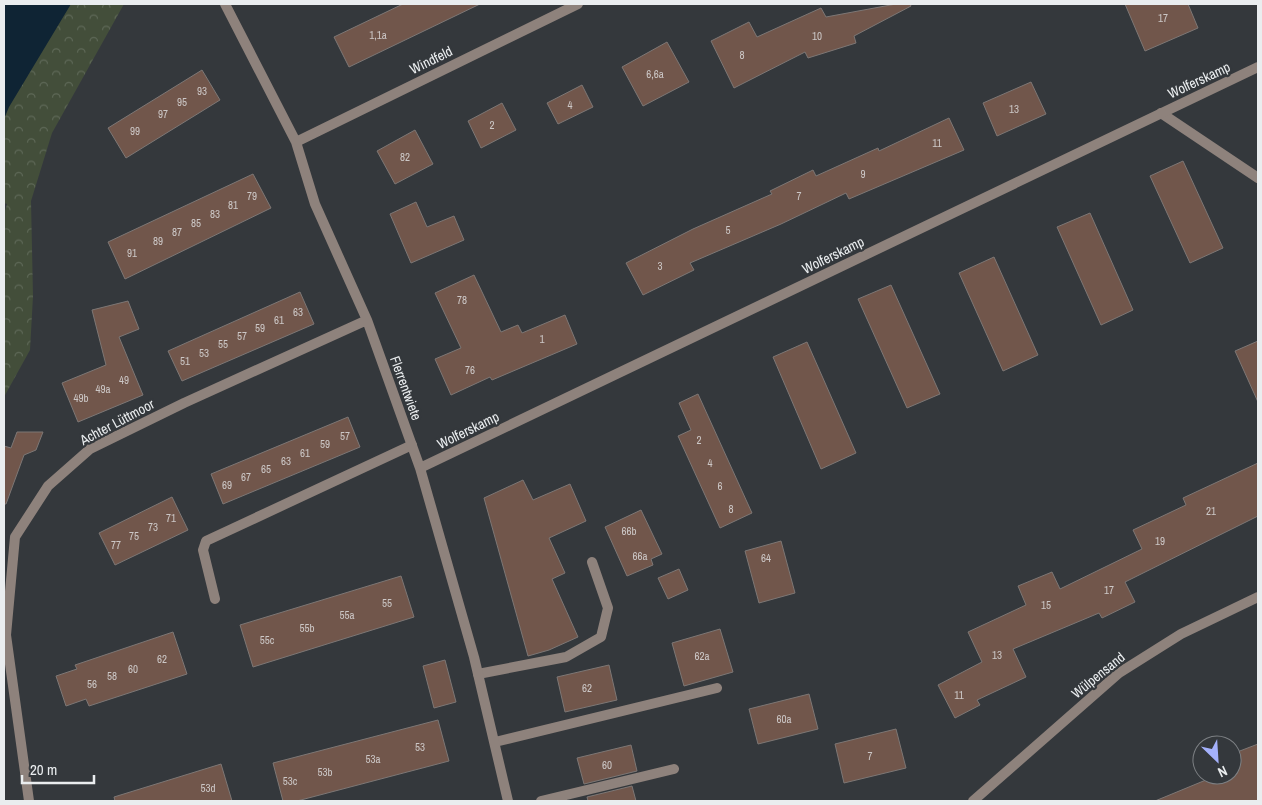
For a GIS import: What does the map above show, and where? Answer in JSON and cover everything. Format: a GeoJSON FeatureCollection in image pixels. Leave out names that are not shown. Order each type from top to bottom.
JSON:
{"type":"FeatureCollection","features":[{"type":"Feature","properties":{"kind":"street","name":"Flerrentwiete"},"geometry":{"type":"LineString","coordinates":[[225,4],[296,142],[316,204],[367,320],[412,445],[478,674],[508,801]]}},
{"type":"Feature","properties":{"kind":"street","name":"Windfeld"},"geometry":{"type":"LineString","coordinates":[[296,142],[578,4]]}},
{"type":"Feature","properties":{"kind":"street","name":"Wolferskamp"},"geometry":{"type":"LineString","coordinates":[[420,468],[1258,67]]}},
{"type":"Feature","properties":{"kind":"street"},"geometry":{"type":"LineString","coordinates":[[1161,113],[1258,178]]}},
{"type":"Feature","properties":{"kind":"street","name":"Achter Lüttmoor"},"geometry":{"type":"LineString","coordinates":[[29,801],[6,636],[15,537],[48,486],[90,449],[184,403],[367,320]]}},
{"type":"Feature","properties":{"kind":"street"},"geometry":{"type":"LineString","coordinates":[[215,599],[202,550],[206,541],[412,445]]}},
{"type":"Feature","properties":{"kind":"street"},"geometry":{"type":"LineString","coordinates":[[478,674],[566,657],[601,637],[608,608],[592,562]]}},
{"type":"Feature","properties":{"kind":"street","name":"Wülpensand"},"geometry":{"type":"LineString","coordinates":[[973,801],[1119,673],[1181,634],[1258,597]]}},
{"type":"Feature","properties":{"kind":"street"},"geometry":{"type":"LineString","coordinates":[[495,742],[717,688]]}},
{"type":"Feature","properties":{"kind":"street"},"geometry":{"type":"LineString","coordinates":[[541,801],[674,769]]}},
{"type":"Feature","properties":{"kind":"green space"},"geometry":{"type":"Polygon","coordinates":[[[4,4],[124,4],[52,133],[31,201],[33,296],[30,350],[4,397],[4,214],[7,204],[4,203],[4,4]]]}},
{"type":"Feature","properties":{"kind":"water"},"geometry":{"type":"Polygon","coordinates":[[[4,4],[71,4],[9,107],[4,119],[4,4]]]}},
{"type":"Feature","properties":{"kind":"building"},"geometry":{"type":"Polygon","coordinates":[[[403,4],[480,4],[349,67],[334,37],[403,4]]]}},
{"type":"Feature","properties":{"kind":"building"},"geometry":{"type":"Polygon","coordinates":[[[896,4],[910,4],[911,6],[854,36],[856,43],[808,58],[805,52],[734,88],[711,41],[749,22],[757,37],[821,8],[826,17],[896,4]]]}},
{"type":"Feature","properties":{"kind":"building"},"geometry":{"type":"Polygon","coordinates":[[[1125,4],[1188,4],[1198,28],[1145,51],[1125,4]]]}},
{"type":"Feature","properties":{"kind":"building"},"geometry":{"type":"Polygon","coordinates":[[[667,42],[689,82],[643,106],[622,67],[667,42]]]}},
{"type":"Feature","properties":{"kind":"building"},"geometry":{"type":"Polygon","coordinates":[[[202,70],[220,100],[126,158],[108,128],[202,70]]]}},
{"type":"Feature","properties":{"kind":"building"},"geometry":{"type":"Polygon","coordinates":[[[1031,82],[1046,114],[997,136],[983,103],[1031,82]]]}},
{"type":"Feature","properties":{"kind":"building"},"geometry":{"type":"Polygon","coordinates":[[[582,85],[593,107],[558,124],[547,103],[582,85]]]}},
{"type":"Feature","properties":{"kind":"building"},"geometry":{"type":"Polygon","coordinates":[[[502,103],[516,130],[481,148],[468,121],[502,103]]]}},
{"type":"Feature","properties":{"kind":"building"},"geometry":{"type":"Polygon","coordinates":[[[949,118],[964,150],[849,199],[846,193],[781,224],[690,263],[694,270],[643,295],[626,263],[693,229],[772,194],[770,191],[813,170],[816,176],[878,148],[879,151],[949,118]]]}},
{"type":"Feature","properties":{"kind":"building"},"geometry":{"type":"Polygon","coordinates":[[[415,130],[433,164],[395,184],[377,151],[415,130]]]}},
{"type":"Feature","properties":{"kind":"building"},"geometry":{"type":"Polygon","coordinates":[[[1183,161],[1223,248],[1190,263],[1150,176],[1183,161]]]}},
{"type":"Feature","properties":{"kind":"building"},"geometry":{"type":"Polygon","coordinates":[[[253,174],[271,208],[125,279],[108,242],[253,174]]]}},
{"type":"Feature","properties":{"kind":"building"},"geometry":{"type":"Polygon","coordinates":[[[416,202],[427,227],[454,216],[464,240],[411,263],[390,214],[416,202]]]}},
{"type":"Feature","properties":{"kind":"building"},"geometry":{"type":"Polygon","coordinates":[[[1090,213],[1133,310],[1101,325],[1057,227],[1090,213]]]}},
{"type":"Feature","properties":{"kind":"building"},"geometry":{"type":"Polygon","coordinates":[[[994,257],[1038,355],[1003,371],[959,273],[994,257]]]}},
{"type":"Feature","properties":{"kind":"building"},"geometry":{"type":"Polygon","coordinates":[[[474,275],[501,332],[518,325],[522,333],[565,315],[577,344],[492,380],[490,377],[451,395],[435,359],[461,348],[435,293],[474,275]]]}},
{"type":"Feature","properties":{"kind":"building"},"geometry":{"type":"Polygon","coordinates":[[[891,285],[940,394],[907,408],[858,299],[891,285]]]}},
{"type":"Feature","properties":{"kind":"building"},"geometry":{"type":"Polygon","coordinates":[[[300,292],[314,324],[182,381],[168,351],[300,292]]]}},
{"type":"Feature","properties":{"kind":"building"},"geometry":{"type":"Polygon","coordinates":[[[128,301],[139,329],[119,337],[143,395],[78,422],[62,383],[106,365],[92,310],[128,301]]]}},
{"type":"Feature","properties":{"kind":"building"},"geometry":{"type":"Polygon","coordinates":[[[1258,341],[1258,402],[1235,351],[1258,341]]]}},
{"type":"Feature","properties":{"kind":"building"},"geometry":{"type":"Polygon","coordinates":[[[807,342],[856,453],[821,469],[773,357],[807,342]]]}},
{"type":"Feature","properties":{"kind":"building"},"geometry":{"type":"Polygon","coordinates":[[[698,394],[752,513],[720,528],[678,436],[691,430],[679,403],[698,394]]]}},
{"type":"Feature","properties":{"kind":"building"},"geometry":{"type":"Polygon","coordinates":[[[348,417],[360,447],[223,504],[211,474],[348,417]]]}},
{"type":"Feature","properties":{"kind":"building"},"geometry":{"type":"Polygon","coordinates":[[[17,432],[43,432],[36,450],[24,455],[6,504],[4,504],[4,446],[11,448],[17,432]]]}},
{"type":"Feature","properties":{"kind":"building"},"geometry":{"type":"Polygon","coordinates":[[[1258,463],[1258,516],[1125,582],[1135,602],[1102,618],[1099,613],[1013,649],[1026,677],[977,700],[980,705],[955,718],[938,685],[982,662],[968,632],[1026,605],[1018,586],[1052,572],[1060,589],[1142,549],[1133,530],[1186,505],[1183,498],[1258,463]]]}},
{"type":"Feature","properties":{"kind":"building"},"geometry":{"type":"Polygon","coordinates":[[[523,480],[533,500],[570,484],[586,521],[549,538],[565,573],[552,579],[578,637],[549,650],[528,656],[484,498],[523,480]]]}},
{"type":"Feature","properties":{"kind":"building"},"geometry":{"type":"Polygon","coordinates":[[[172,497],[188,530],[115,565],[99,533],[172,497]]]}},
{"type":"Feature","properties":{"kind":"building"},"geometry":{"type":"Polygon","coordinates":[[[641,510],[662,554],[651,559],[653,565],[627,576],[605,527],[641,510]]]}},
{"type":"Feature","properties":{"kind":"building"},"geometry":{"type":"Polygon","coordinates":[[[781,541],[795,593],[759,603],[745,551],[781,541]]]}},
{"type":"Feature","properties":{"kind":"building"},"geometry":{"type":"Polygon","coordinates":[[[679,569],[688,590],[668,599],[658,578],[679,569]]]}},
{"type":"Feature","properties":{"kind":"building"},"geometry":{"type":"Polygon","coordinates":[[[401,576],[414,617],[253,667],[240,625],[401,576]]]}},
{"type":"Feature","properties":{"kind":"building"},"geometry":{"type":"Polygon","coordinates":[[[720,629],[733,672],[684,686],[672,643],[720,629]]]}},
{"type":"Feature","properties":{"kind":"building"},"geometry":{"type":"Polygon","coordinates":[[[173,632],[187,674],[89,706],[86,699],[66,706],[56,676],[77,669],[75,665],[173,632]]]}},
{"type":"Feature","properties":{"kind":"building"},"geometry":{"type":"Polygon","coordinates":[[[445,660],[456,702],[434,708],[423,666],[445,660]]]}},
{"type":"Feature","properties":{"kind":"building"},"geometry":{"type":"Polygon","coordinates":[[[609,665],[617,700],[565,712],[557,677],[609,665]]]}},
{"type":"Feature","properties":{"kind":"building"},"geometry":{"type":"Polygon","coordinates":[[[809,694],[818,729],[758,744],[749,709],[809,694]]]}},
{"type":"Feature","properties":{"kind":"building"},"geometry":{"type":"Polygon","coordinates":[[[438,720],[449,761],[297,801],[283,801],[273,763],[438,720]]]}},
{"type":"Feature","properties":{"kind":"building"},"geometry":{"type":"Polygon","coordinates":[[[896,729],[906,768],[844,783],[835,744],[896,729]]]}},
{"type":"Feature","properties":{"kind":"building"},"geometry":{"type":"Polygon","coordinates":[[[1258,744],[1258,801],[1155,801],[1194,785],[1242,785],[1242,750],[1258,744]]]}},
{"type":"Feature","properties":{"kind":"building"},"geometry":{"type":"Polygon","coordinates":[[[631,745],[637,771],[584,784],[577,758],[631,745]]]}},
{"type":"Feature","properties":{"kind":"building"},"geometry":{"type":"Polygon","coordinates":[[[221,764],[232,801],[115,801],[114,797],[221,764]]]}},
{"type":"Feature","properties":{"kind":"building"},"geometry":{"type":"Polygon","coordinates":[[[632,786],[636,801],[588,801],[587,797],[632,786]]]}}]}
